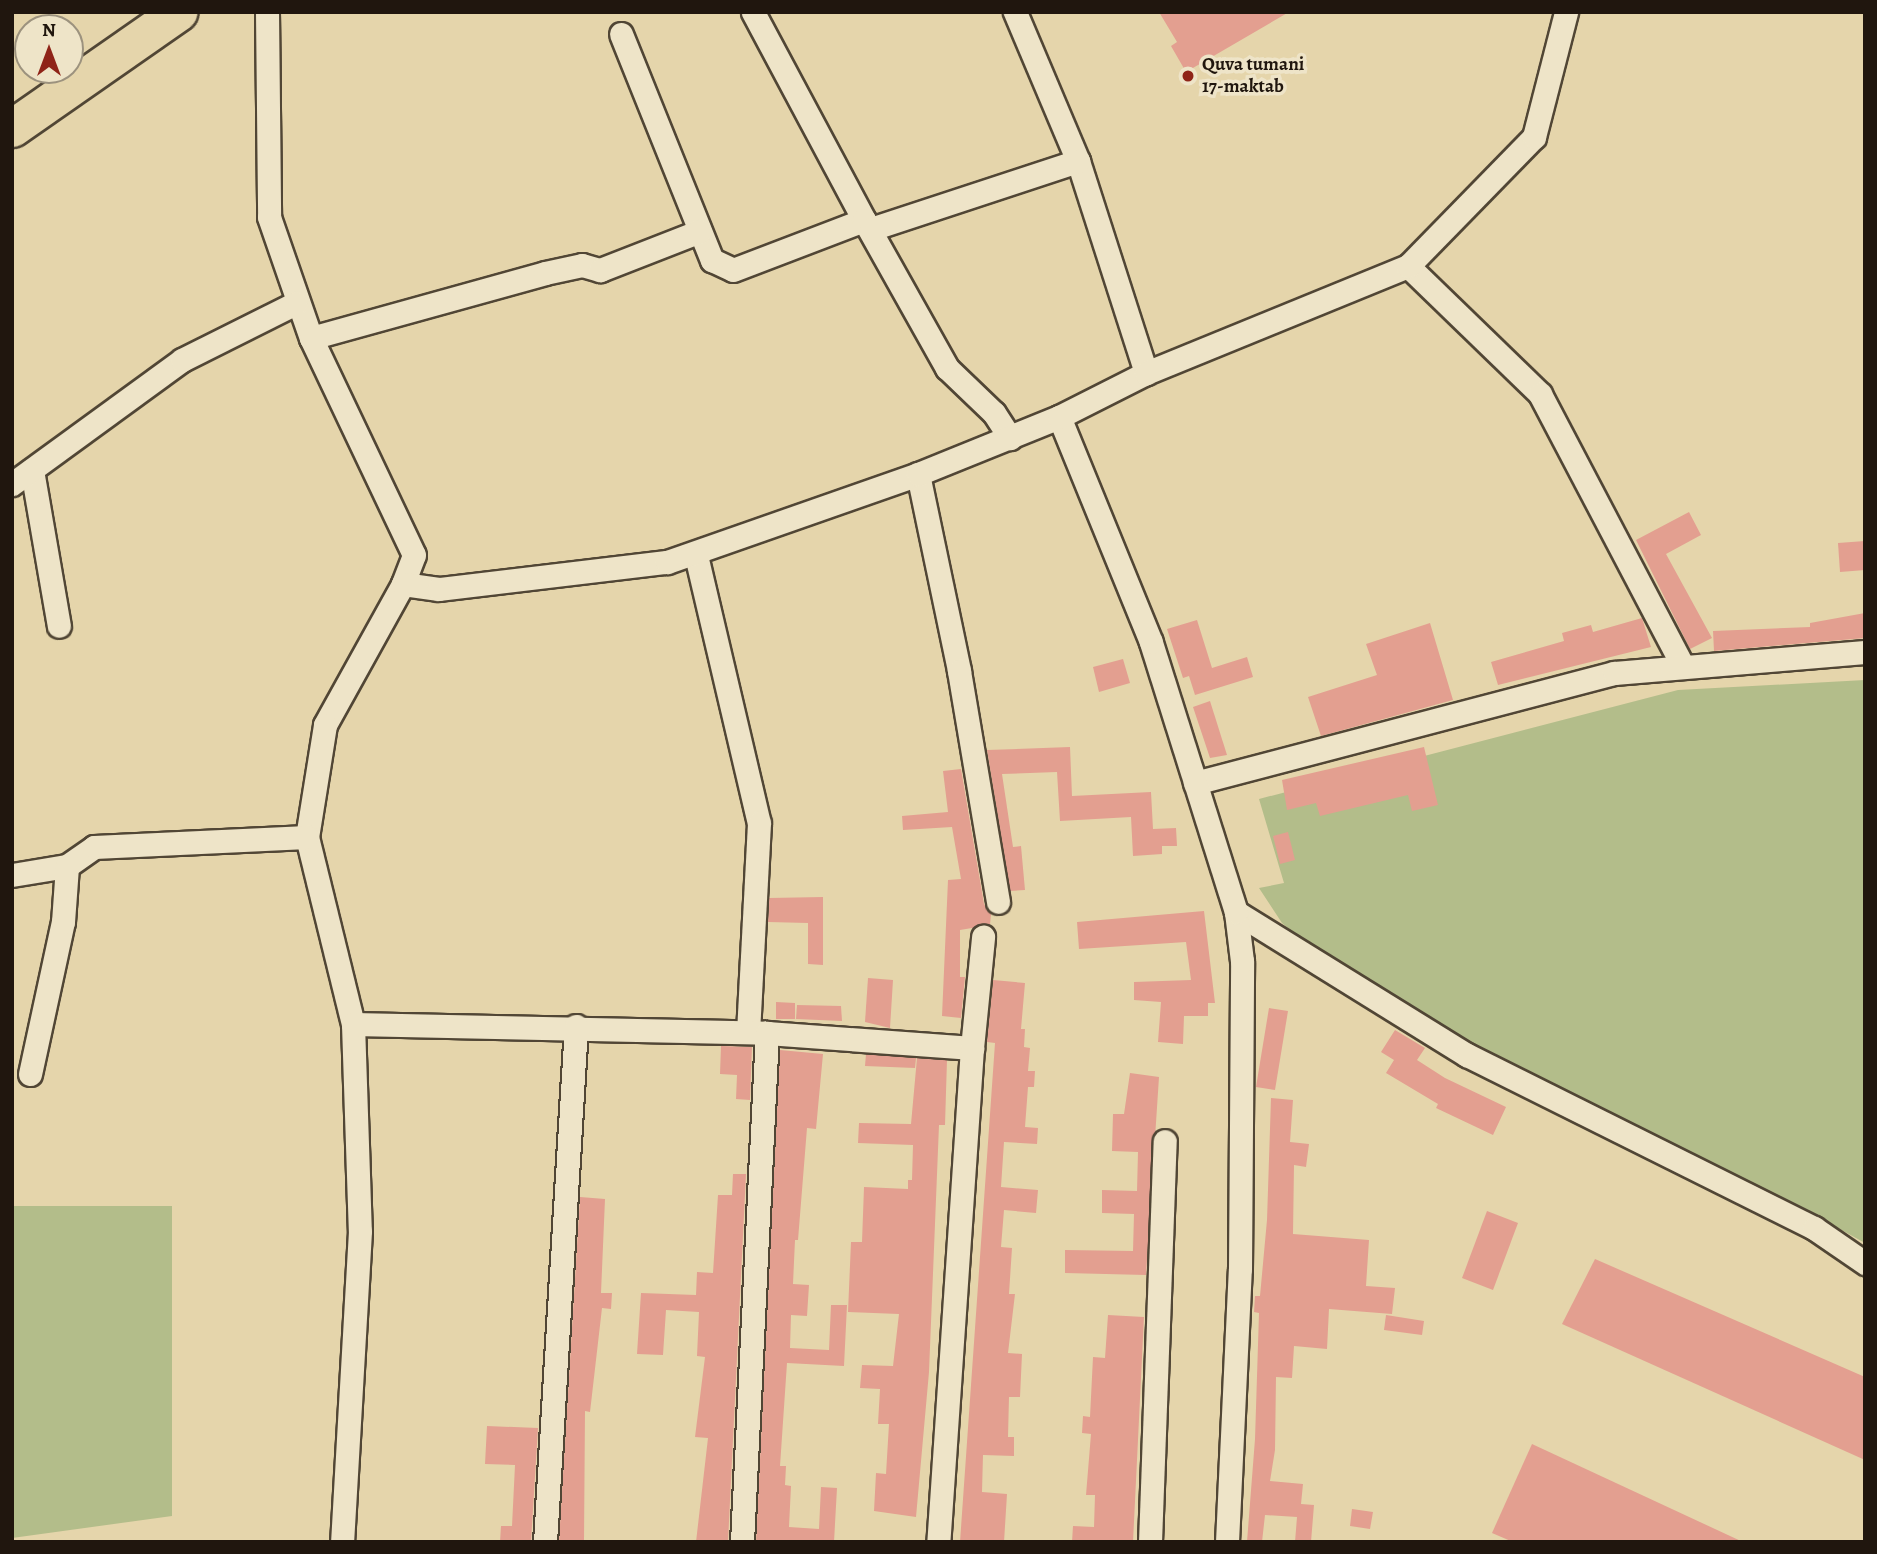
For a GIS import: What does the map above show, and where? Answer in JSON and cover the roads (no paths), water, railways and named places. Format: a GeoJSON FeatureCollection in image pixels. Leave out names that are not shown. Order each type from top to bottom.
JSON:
{"type":"FeatureCollection","features":[{"type":"Feature","properties":{"kind":"main road"},"geometry":{"type":"LineString","coordinates":[[12,128],[178,12]]}},
{"type":"Feature","properties":{"kind":"street"},"geometry":{"type":"LineString","coordinates":[[267,12],[270,217],[296,303],[414,555],[403,584],[325,725],[307,836],[353,1024],[360,1231],[342,1542]]}},
{"type":"Feature","properties":{"kind":"street"},"geometry":{"type":"LineString","coordinates":[[753,12],[947,368],[994,412],[1010,438]]}},
{"type":"Feature","properties":{"kind":"street"},"geometry":{"type":"LineString","coordinates":[[1015,12],[1078,160],[1146,373]]}},
{"type":"Feature","properties":{"kind":"street"},"geometry":{"type":"LineString","coordinates":[[403,584],[439,589],[696,555],[1010,438],[1059,417],[1146,373],[1408,266],[1534,137],[1566,12]]}},
{"type":"Feature","properties":{"kind":"street"},"geometry":{"type":"LineString","coordinates":[[621,34],[712,260],[733,270],[867,224],[1078,160]]}},
{"type":"Feature","properties":{"kind":"street"},"geometry":{"type":"LineString","coordinates":[[311,338],[545,273],[582,265],[600,270],[700,232]]}},
{"type":"Feature","properties":{"kind":"street"},"geometry":{"type":"LineString","coordinates":[[1408,266],[1540,394],[1682,664]]}},
{"type":"Feature","properties":{"kind":"street"},"geometry":{"type":"LineString","coordinates":[[12,484],[182,360],[296,303]]}},
{"type":"Feature","properties":{"kind":"street"},"geometry":{"type":"LineString","coordinates":[[1059,417],[1151,642],[1236,912],[1242,961],[1240,1269],[1227,1542]]}},
{"type":"Feature","properties":{"kind":"street"},"geometry":{"type":"LineString","coordinates":[[32,470],[59,626]]}},
{"type":"Feature","properties":{"kind":"street"},"geometry":{"type":"LineString","coordinates":[[918,474],[962,684],[998,902]]}},
{"type":"Feature","properties":{"kind":"street"},"geometry":{"type":"LineString","coordinates":[[696,555],[760,823],[757,1033],[742,1542]]}},
{"type":"Feature","properties":{"kind":"street"},"geometry":{"type":"LineString","coordinates":[[1195,783],[1614,673],[1682,664],[1865,652]]}},
{"type":"Feature","properties":{"kind":"street"},"geometry":{"type":"LineString","coordinates":[[12,875],[67,866],[94,847],[307,836]]}},
{"type":"Feature","properties":{"kind":"street"},"geometry":{"type":"LineString","coordinates":[[30,1074],[63,922],[67,866]]}},
{"type":"Feature","properties":{"kind":"street"},"geometry":{"type":"LineString","coordinates":[[1236,912],[1467,1055],[1814,1228],[1865,1263]]}},
{"type":"Feature","properties":{"kind":"street"},"geometry":{"type":"LineString","coordinates":[[938,1542],[972,1048],[983,937]]}},
{"type":"Feature","properties":{"kind":"street"},"geometry":{"type":"LineString","coordinates":[[353,1024],[576,1026],[757,1033],[972,1048]]}},
{"type":"Feature","properties":{"kind":"street"},"geometry":{"type":"LineString","coordinates":[[545,1542],[576,1026]]}},
{"type":"Feature","properties":{"kind":"street"},"geometry":{"type":"LineString","coordinates":[[1150,1542],[1165,1141]]}},
{"type":"Feature","properties":{"kind":"place","name":"Quva tumani 17-maktab"},"geometry":{"type":"Point","coordinates":[1188,76]}}]}
